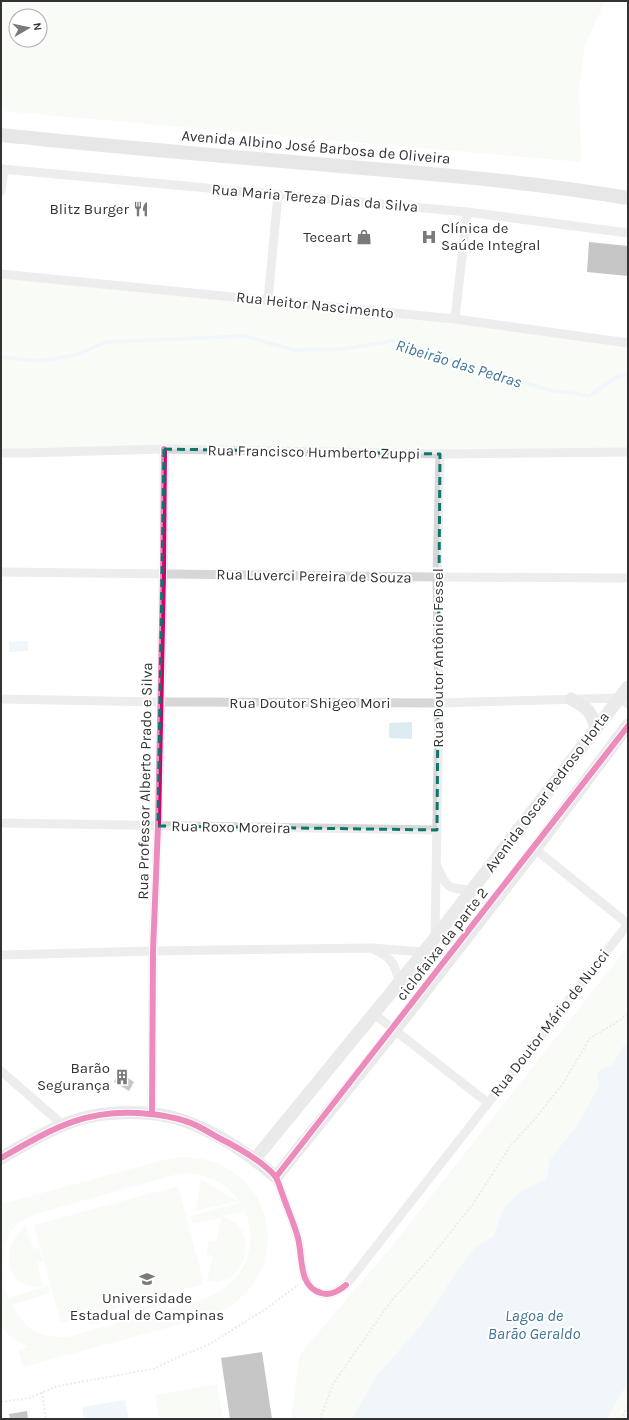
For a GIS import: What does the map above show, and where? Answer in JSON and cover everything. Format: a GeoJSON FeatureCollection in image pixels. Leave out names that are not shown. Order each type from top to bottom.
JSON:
{"type":"FeatureCollection","features":[{"type":"Feature","properties":{"kind":"main road","name":"Avenida Albino José Barbosa de Oliveira"},"geometry":{"type":"LineString","coordinates":[[1,135],[467,177],[628,198]]}},
{"type":"Feature","properties":{"kind":"main road","name":"Avenida Oscar Pedroso Horta"},"geometry":{"type":"LineString","coordinates":[[255,1159],[435,938],[596,728],[624,701],[628,687]]}},
{"type":"Feature","properties":{"kind":"main road"},"geometry":{"type":"LineString","coordinates":[[571,699],[587,708],[593,716],[596,728]]}},
{"type":"Feature","properties":{"kind":"main road","name":"Avenida Oscar Pedroso Horta"},"geometry":{"type":"LineString","coordinates":[[276,1177],[394,1031],[536,849],[628,725]]}},
{"type":"Feature","properties":{"kind":"main road"},"geometry":{"type":"LineString","coordinates":[[1,1158],[63,1125],[80,1119],[103,1114],[138,1113],[152,1114],[185,1121],[223,1140],[255,1159],[276,1177]]}},
{"type":"Feature","properties":{"kind":"street"},"geometry":{"type":"LineString","coordinates":[[1,191],[3,169]]}},
{"type":"Feature","properties":{"kind":"street","name":"Rua Maria Tereza Dias da Silva"},"geometry":{"type":"LineString","coordinates":[[3,169],[467,212],[628,233]]}},
{"type":"Feature","properties":{"kind":"street"},"geometry":{"type":"LineString","coordinates":[[268,300],[278,195]]}},
{"type":"Feature","properties":{"kind":"street"},"geometry":{"type":"LineString","coordinates":[[456,319],[467,212]]}},
{"type":"Feature","properties":{"kind":"street","name":"Rua Heitor Nascimento"},"geometry":{"type":"LineString","coordinates":[[1,274],[456,319],[628,343]]}},
{"type":"Feature","properties":{"kind":"street","name":"Rua Francisco Humberto Zuppi"},"geometry":{"type":"LineString","coordinates":[[1,453],[164,449],[440,454],[628,452]]}},
{"type":"Feature","properties":{"kind":"street","name":"Rua Professor Alberto Prado e Silva"},"geometry":{"type":"LineString","coordinates":[[152,1114],[153,951],[158,826],[164,449]]}},
{"type":"Feature","properties":{"kind":"street","name":"Rua Doutor Antônio Fessel"},"geometry":{"type":"LineString","coordinates":[[435,938],[439,703],[437,577],[440,454]]}},
{"type":"Feature","properties":{"kind":"street","name":"Rua Luverci Pereira de Souza"},"geometry":{"type":"LineString","coordinates":[[1,572],[628,578]]}},
{"type":"Feature","properties":{"kind":"street","name":"Rua Doutor Shigeo Mori"},"geometry":{"type":"LineString","coordinates":[[1,699],[160,702],[439,703],[571,699],[624,701]]}},
{"type":"Feature","properties":{"kind":"street","name":"Rua Roxo Moreira"},"geometry":{"type":"LineString","coordinates":[[1,823],[437,830]]}},
{"type":"Feature","properties":{"kind":"street"},"geometry":{"type":"LineString","coordinates":[[536,849],[628,924]]}},
{"type":"Feature","properties":{"kind":"street","name":"Rua Doutor Antônio Fessel"},"geometry":{"type":"LineString","coordinates":[[436,861],[443,880],[449,886],[455,889],[472,890]]}},
{"type":"Feature","properties":{"kind":"street","name":"Rua Doutor Mário de Nucci"},"geometry":{"type":"LineString","coordinates":[[306,1280],[308,1285],[314,1291],[324,1294],[340,1290],[346,1285],[628,924]]}},
{"type":"Feature","properties":{"kind":"street"},"geometry":{"type":"LineString","coordinates":[[372,948],[384,954],[392,962],[397,972],[399,983]]}},
{"type":"Feature","properties":{"kind":"street"},"geometry":{"type":"LineString","coordinates":[[1,955],[372,948],[423,952]]}},
{"type":"Feature","properties":{"kind":"street"},"geometry":{"type":"LineString","coordinates":[[374,1014],[394,1031],[488,1102]]}},
{"type":"Feature","properties":{"kind":"street"},"geometry":{"type":"LineString","coordinates":[[1,1071],[63,1125]]}},
{"type":"Feature","properties":{"kind":"street"},"geometry":{"type":"LineString","coordinates":[[276,1177],[298,1239],[306,1280]]}},
{"type":"Feature","properties":{"kind":"path"},"geometry":{"type":"LineString","coordinates":[[320,1419],[333,1384],[365,1338],[392,1300],[430,1258],[474,1204],[511,1145],[535,1119],[564,1082],[590,1038],[628,1014]]}},
{"type":"Feature","properties":{"kind":"path"},"geometry":{"type":"LineString","coordinates":[[1,1402],[29,1398],[58,1386],[153,1369],[183,1354],[210,1344],[267,1308],[306,1280]]}},
{"type":"Feature","properties":{"kind":"path"},"geometry":{"type":"LineString","coordinates":[[42,1392],[46,1419]]}},
{"type":"Feature","properties":{"kind":"path"},"geometry":{"type":"LineString","coordinates":[[622,1419],[628,1406]]}},
{"type":"Feature","properties":{"kind":"highlighted area"},"geometry":{"type":"Polygon","coordinates":[[[164,449],[440,454],[437,830],[158,826],[164,449]]]}},
{"type":"Feature","properties":{"kind":"shaded area"},"geometry":{"type":"Polygon","coordinates":[[[1,1],[605,1],[585,45],[579,87],[581,162],[1,111],[1,1]]]}},
{"type":"Feature","properties":{"kind":"shaded area"},"geometry":{"type":"Polygon","coordinates":[[[1,274],[455,319],[628,343],[628,451],[1,453],[1,274]]]}},
{"type":"Feature","properties":{"kind":"shaded area"},"geometry":{"type":"Polygon","coordinates":[[[628,946],[628,1419],[291,1419],[300,1354],[392,1246],[628,946]]]}},
{"type":"Feature","properties":{"kind":"shaded area"},"geometry":{"type":"Polygon","coordinates":[[[180,1157],[213,1162],[239,1176],[257,1197],[266,1223],[267,1250],[258,1276],[239,1299],[210,1316],[23,1367],[18,1350],[28,1347],[13,1339],[1,1327],[1,1204],[180,1157]],[[184,1173],[174,1175],[46,1211],[30,1217],[16,1225],[9,1234],[6,1242],[2,1266],[8,1298],[48,1286],[50,1293],[12,1305],[17,1314],[34,1331],[49,1336],[68,1337],[206,1298],[219,1292],[230,1284],[245,1263],[249,1251],[251,1238],[245,1211],[222,1216],[236,1224],[244,1235],[245,1251],[241,1266],[230,1277],[219,1281],[207,1282],[213,1256],[206,1254],[209,1240],[216,1242],[222,1217],[193,1224],[191,1216],[240,1203],[223,1185],[201,1175],[184,1173]]]}},
{"type":"Feature","properties":{"kind":"shaded area"},"geometry":{"type":"Polygon","coordinates":[[[201,1179],[233,1199],[236,1199],[237,1202],[196,1211],[201,1179]]]}},
{"type":"Feature","properties":{"kind":"shaded area"},"geometry":{"type":"Polygon","coordinates":[[[178,1186],[204,1284],[61,1323],[34,1225],[178,1186]]]}},
{"type":"Feature","properties":{"kind":"shaded area"},"geometry":{"type":"Polygon","coordinates":[[[26,1225],[33,1249],[39,1248],[43,1261],[37,1263],[43,1287],[29,1286],[19,1281],[13,1274],[9,1264],[9,1254],[12,1243],[18,1233],[26,1225]]]}},
{"type":"Feature","properties":{"kind":"shaded area"},"geometry":{"type":"Polygon","coordinates":[[[176,1298],[177,1301],[90,1325],[89,1322],[176,1298]]]}},
{"type":"Feature","properties":{"kind":"shaded area"},"geometry":{"type":"Polygon","coordinates":[[[217,1384],[223,1419],[159,1419],[155,1395],[217,1384]]]}},
{"type":"Feature","properties":{"kind":"water"},"geometry":{"type":"Polygon","coordinates":[[[28,641],[28,651],[9,652],[9,642],[28,641]]]}},
{"type":"Feature","properties":{"kind":"water"},"geometry":{"type":"Polygon","coordinates":[[[412,722],[412,739],[389,738],[389,723],[412,722]]]}},
{"type":"Feature","properties":{"kind":"water","name":"Lagoa de Barão Geraldo"},"geometry":{"type":"Polygon","coordinates":[[[628,1042],[628,1381],[607,1419],[352,1419],[377,1375],[421,1325],[458,1269],[476,1247],[494,1236],[503,1209],[517,1194],[547,1178],[549,1161],[578,1124],[600,1085],[597,1077],[598,1072],[603,1067],[611,1067],[624,1045],[628,1042]]]}},
{"type":"Feature","properties":{"kind":"water"},"geometry":{"type":"Polygon","coordinates":[[[125,1400],[129,1419],[84,1419],[82,1407],[125,1400]]]}},
{"type":"Feature","properties":{"kind":"building"},"geometry":{"type":"Polygon","coordinates":[[[589,242],[628,246],[628,276],[587,272],[589,242]]]}},
{"type":"Feature","properties":{"kind":"building","name":"Barão Segurança"},"geometry":{"type":"Polygon","coordinates":[[[119,1072],[134,1082],[129,1091],[114,1082],[119,1072]]]}},
{"type":"Feature","properties":{"kind":"building"},"geometry":{"type":"Polygon","coordinates":[[[262,1352],[272,1419],[230,1419],[221,1358],[262,1352]]]}},
{"type":"Feature","properties":{"kind":"building"},"geometry":{"type":"Polygon","coordinates":[[[27,1411],[28,1419],[10,1419],[9,1414],[27,1411]]]}},
{"type":"Feature","properties":{"kind":"waterway","name":"Ribeirão das Pedras"},"geometry":{"type":"LineString","coordinates":[[1,357],[41,361],[76,355],[106,342],[245,336],[293,350],[344,349],[397,340],[437,355],[545,389],[589,396],[620,375],[628,375]]}},
{"type":"Feature","properties":{"kind":"cycle path"},"geometry":{"type":"LineString","coordinates":[[152,1114],[153,951],[158,826],[164,449]]}},
{"type":"Feature","properties":{"kind":"cycle path","name":"ciclofaixa da parte 2"},"geometry":{"type":"LineString","coordinates":[[276,1177],[628,726]]}},
{"type":"Feature","properties":{"kind":"cycle path"},"geometry":{"type":"LineString","coordinates":[[1,1158],[54,1129],[88,1117],[127,1113],[149,1114],[176,1118],[189,1122],[248,1154],[270,1170],[275,1176],[296,1232],[303,1270],[308,1285],[314,1290],[324,1294],[337,1291],[346,1285]]}},
{"type":"Feature","properties":{"kind":"place","name":"Blitz Burger"},"geometry":{"type":"Point","coordinates":[141,209]}},
{"type":"Feature","properties":{"kind":"place","name":"Teceart"},"geometry":{"type":"Point","coordinates":[364,237]}},
{"type":"Feature","properties":{"kind":"place","name":"Clínica de Saúde Integral"},"geometry":{"type":"Point","coordinates":[429,237]}},
{"type":"Feature","properties":{"kind":"place","name":"Barão Segurança"},"geometry":{"type":"Point","coordinates":[122,1077]}},
{"type":"Feature","properties":{"kind":"place","name":"Universidade Estadual de Campinas"},"geometry":{"type":"Point","coordinates":[147,1279]}}]}
